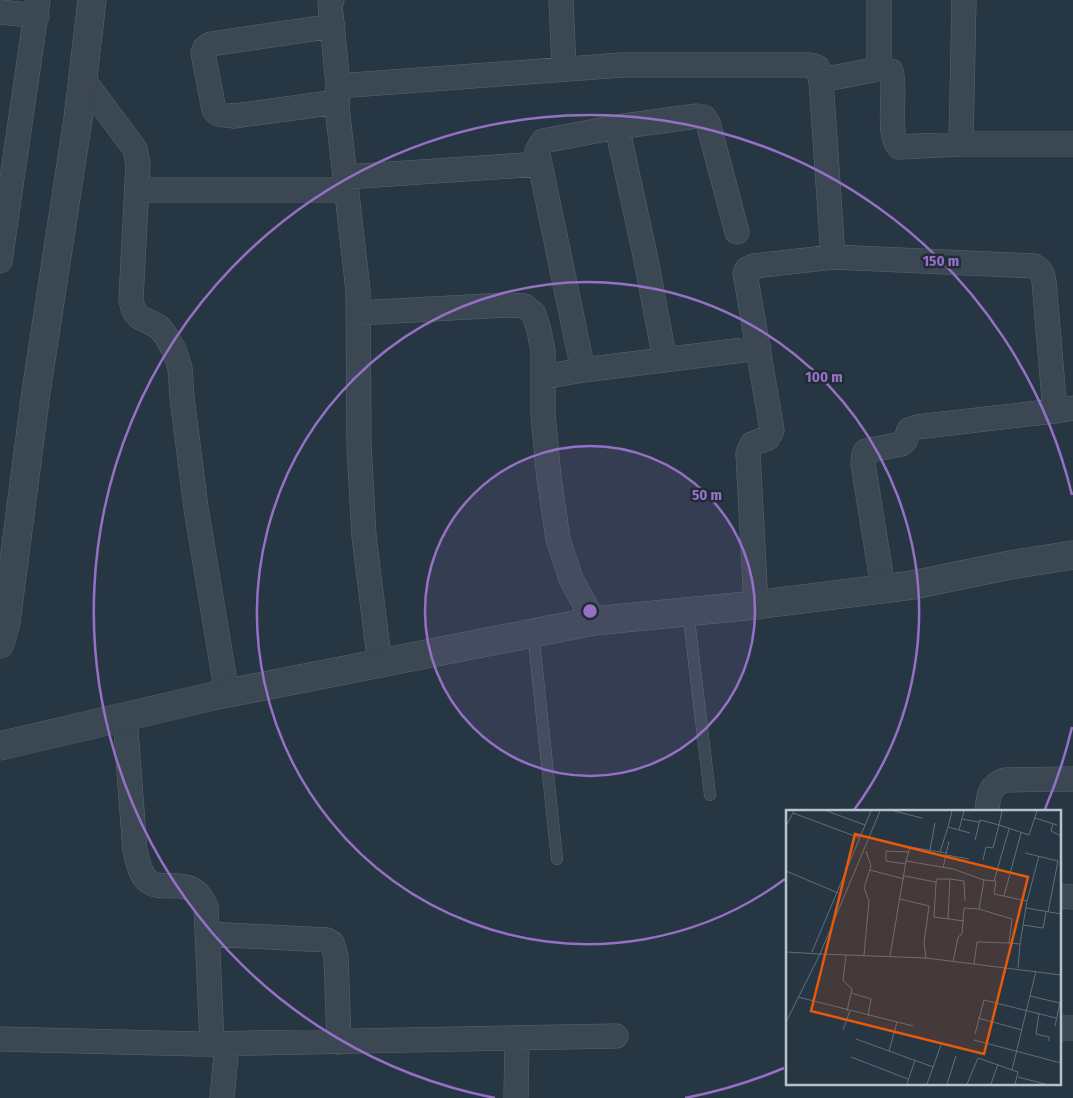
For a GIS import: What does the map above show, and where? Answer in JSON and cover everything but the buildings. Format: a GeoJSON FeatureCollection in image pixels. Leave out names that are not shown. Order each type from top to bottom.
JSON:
{"type":"FeatureCollection","features":[{"type":"Feature","properties":{"kind":"street"},"geometry":{"type":"LineString","coordinates":[[0,644],[6,622],[36,392],[83,79],[92,0]]}},
{"type":"Feature","properties":{"kind":"street"},"geometry":{"type":"LineString","coordinates":[[332,0],[330,5],[358,312],[359,445],[363,527],[380,664]]}},
{"type":"Feature","properties":{"kind":"street"},"geometry":{"type":"LineString","coordinates":[[561,0],[564,69]]}},
{"type":"Feature","properties":{"kind":"street"},"geometry":{"type":"LineString","coordinates":[[879,0],[879,69]]}},
{"type":"Feature","properties":{"kind":"street"},"geometry":{"type":"LineString","coordinates":[[961,144],[964,0]]}},
{"type":"Feature","properties":{"kind":"street"},"geometry":{"type":"LineString","coordinates":[[0,12],[38,8],[0,261]]}},
{"type":"Feature","properties":{"kind":"street"},"geometry":{"type":"LineString","coordinates":[[333,26],[211,44],[205,48],[204,53],[214,110],[218,114],[234,116],[338,93],[352,85],[564,69],[622,65],[810,65],[817,67],[821,80],[833,257]]}},
{"type":"Feature","properties":{"kind":"street"},"geometry":{"type":"LineString","coordinates":[[821,80],[888,69],[892,74],[893,133],[899,147],[961,144],[1073,144]]}},
{"type":"Feature","properties":{"kind":"street"},"geometry":{"type":"LineString","coordinates":[[83,79],[135,150],[138,164],[138,190],[131,300],[134,311],[139,317],[159,327],[166,336],[174,350],[180,368],[196,508],[227,694]]}},
{"type":"Feature","properties":{"kind":"street"},"geometry":{"type":"LineString","coordinates":[[583,370],[540,164],[538,151],[543,141],[617,127],[697,116],[704,117],[708,123],[737,232]]}},
{"type":"Feature","properties":{"kind":"street"},"geometry":{"type":"LineString","coordinates":[[617,127],[646,254],[665,360]]}},
{"type":"Feature","properties":{"kind":"street"},"geometry":{"type":"LineString","coordinates":[[138,190],[346,183],[540,164]]}},
{"type":"Feature","properties":{"kind":"street"},"geometry":{"type":"LineString","coordinates":[[756,605],[748,453],[753,442],[768,438],[772,430],[759,348],[745,278],[747,269],[754,266],[833,257],[1034,266],[1040,268],[1043,274],[1064,410],[917,427],[909,430],[905,441],[901,444],[866,451],[863,464],[883,587]]}},
{"type":"Feature","properties":{"kind":"street"},"geometry":{"type":"LineString","coordinates":[[358,312],[506,305],[525,306],[534,314],[544,351],[543,414],[549,478],[558,539],[571,579],[594,621]]}},
{"type":"Feature","properties":{"kind":"street"},"geometry":{"type":"LineString","coordinates":[[543,377],[583,370],[759,348]]}},
{"type":"Feature","properties":{"kind":"street"},"geometry":{"type":"LineString","coordinates":[[0,746],[227,694],[594,621],[756,605],[913,584],[1010,564],[1073,555]]}},
{"type":"Feature","properties":{"kind":"street"},"geometry":{"type":"LineString","coordinates":[[125,716],[134,851],[140,869],[145,879],[158,885],[194,889],[201,896],[206,907],[207,934],[219,1044],[222,1098]]}},
{"type":"Feature","properties":{"kind":"street"},"geometry":{"type":"LineString","coordinates":[[987,810],[991,787],[1004,780],[1073,779]]}},
{"type":"Feature","properties":{"kind":"street"},"geometry":{"type":"LineString","coordinates":[[1060,896],[1073,896]]}},
{"type":"Feature","properties":{"kind":"street"},"geometry":{"type":"LineString","coordinates":[[207,934],[327,940],[332,943],[336,956],[339,1042]]}},
{"type":"Feature","properties":{"kind":"street"},"geometry":{"type":"LineString","coordinates":[[1060,1028],[1073,1028]]}},
{"type":"Feature","properties":{"kind":"street"},"geometry":{"type":"LineString","coordinates":[[0,1039],[219,1044],[616,1036]]}},
{"type":"Feature","properties":{"kind":"street"},"geometry":{"type":"LineString","coordinates":[[516,1098],[517,1038]]}},
{"type":"Feature","properties":{"kind":"lane"},"geometry":{"type":"LineString","coordinates":[[688,611],[710,795]]}},
{"type":"Feature","properties":{"kind":"lane"},"geometry":{"type":"LineString","coordinates":[[533,632],[557,859]]}}]}
